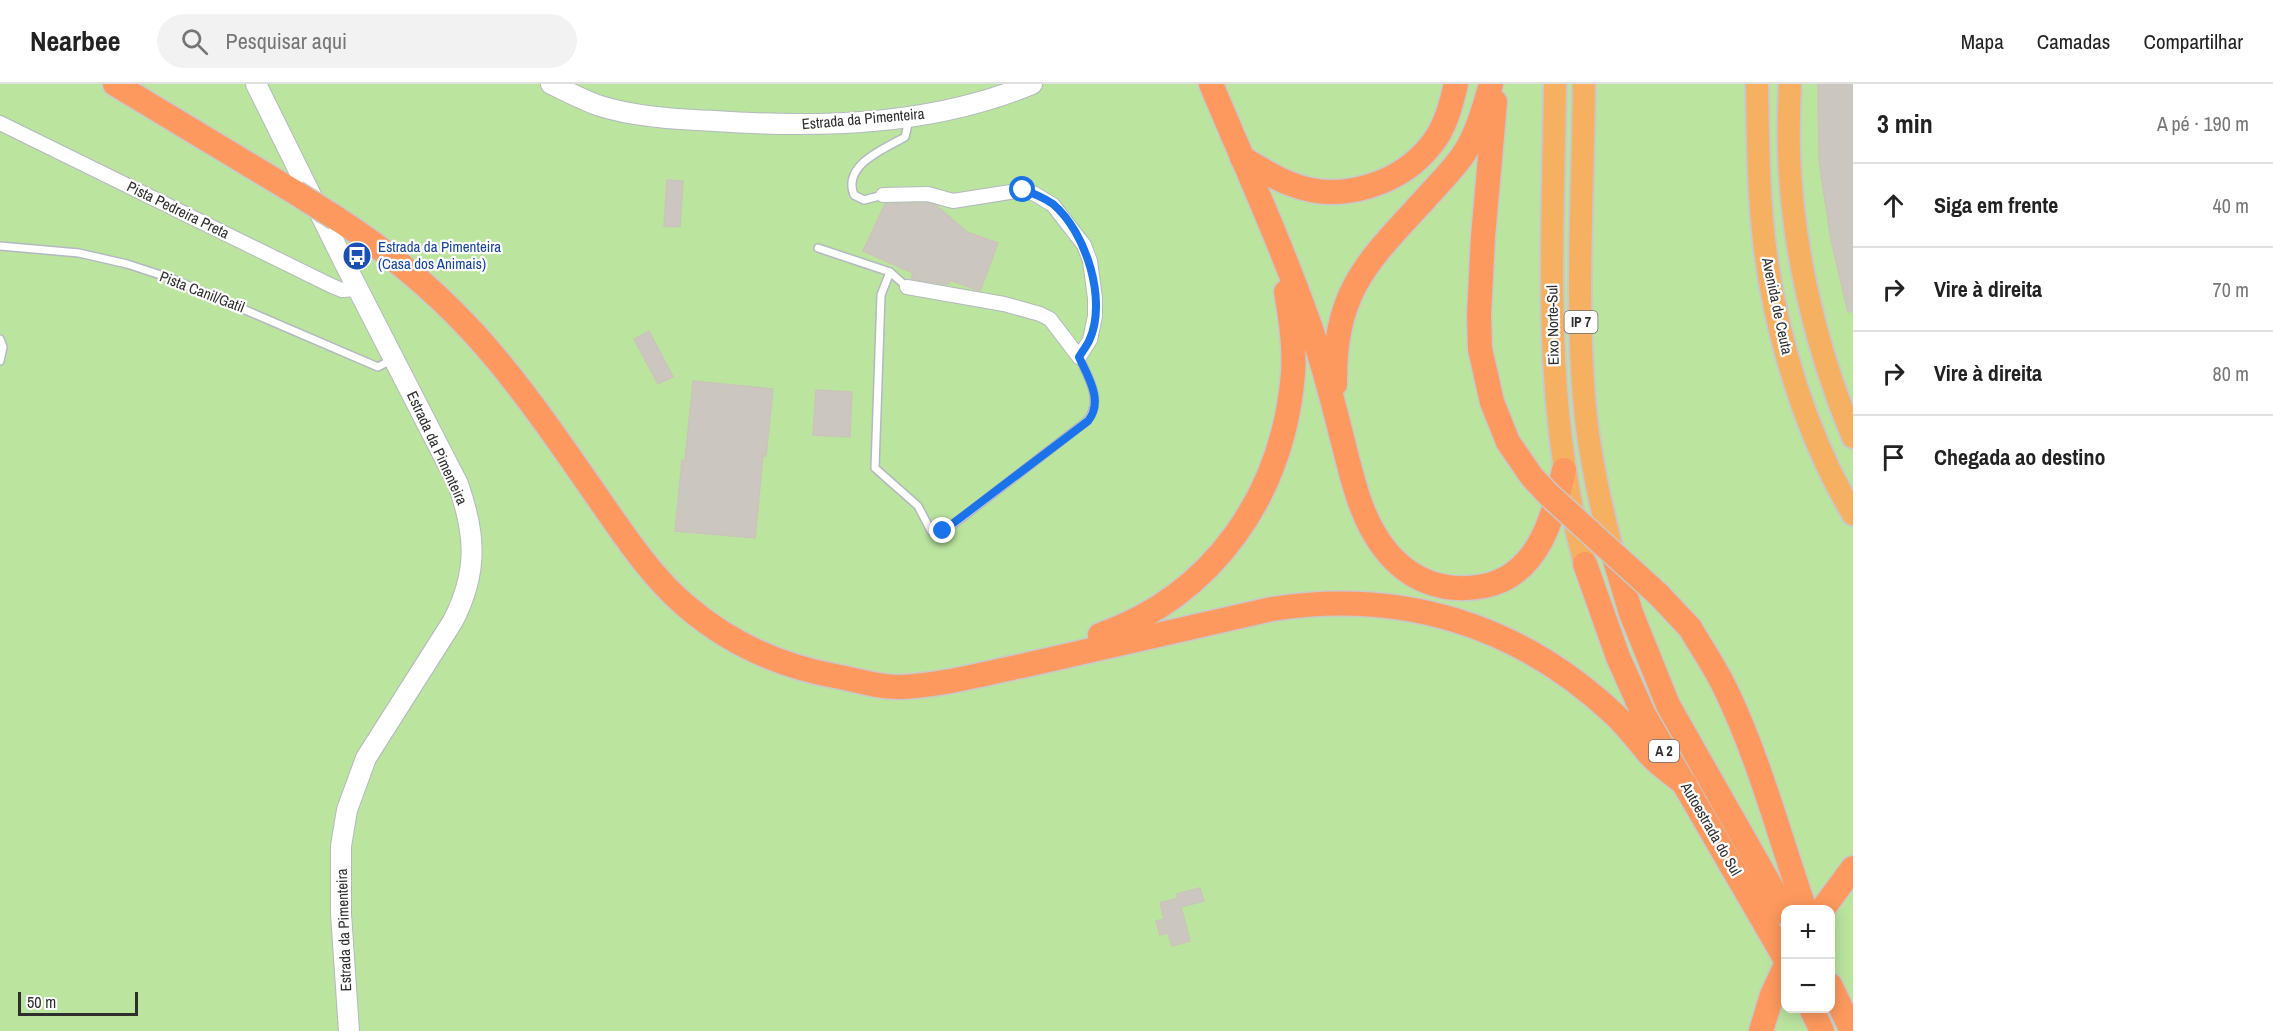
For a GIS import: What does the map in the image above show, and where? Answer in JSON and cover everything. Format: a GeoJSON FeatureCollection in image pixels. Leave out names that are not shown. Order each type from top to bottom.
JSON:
{"type":"FeatureCollection","features":[{"type":"Feature","properties":{"kind":"highway"},"geometry":{"type":"LineString","coordinates":[[115,84],[336,218],[372,243],[452,311],[497,360],[544,421],[639,556],[685,606],[739,644],[792,666],[873,686],[901,687],[927,684],[1057,658],[1272,609],[1334,603],[1386,605],[1420,610],[1502,637],[1526,650],[1614,714],[1652,756],[1685,784]]}},
{"type":"Feature","properties":{"kind":"highway"},"geometry":{"type":"LineString","coordinates":[[1211,84],[1311,328],[1354,483],[1373,534],[1398,564],[1424,582],[1459,589],[1500,581],[1523,565],[1540,543],[1555,506],[1564,470]]}},
{"type":"Feature","properties":{"kind":"highway"},"geometry":{"type":"LineString","coordinates":[[1242,158],[1292,185],[1310,189],[1344,192],[1380,183],[1419,159],[1433,142],[1445,122],[1456,84]]}},
{"type":"Feature","properties":{"kind":"highway"},"geometry":{"type":"LineString","coordinates":[[1335,410],[1336,342],[1349,295],[1376,252],[1464,153],[1481,119],[1491,84]]}},
{"type":"Feature","properties":{"kind":"highway"},"geometry":{"type":"LineString","coordinates":[[1496,84],[1479,315],[1480,349],[1492,402],[1508,442],[1532,477],[1659,595],[1690,628],[1724,686],[1760,776],[1788,905]]}},
{"type":"Feature","properties":{"kind":"highway","name":"Eixo Norte-Sul"},"geometry":{"type":"LineString","coordinates":[[1555,84],[1553,363],[1564,470],[1585,564]]}},
{"type":"Feature","properties":{"kind":"highway","name":"Eixo Norte-Sul"},"geometry":{"type":"LineString","coordinates":[[1584,84],[1581,293],[1585,408],[1595,481],[1614,557]]}},
{"type":"Feature","properties":{"kind":"highway","name":"Avenida de Ceuta"},"geometry":{"type":"LineString","coordinates":[[1757,84],[1758,154],[1764,247],[1787,353],[1807,417],[1825,461],[1853,514]]}},
{"type":"Feature","properties":{"kind":"highway"},"geometry":{"type":"LineString","coordinates":[[1790,84],[1789,154],[1798,244],[1818,337],[1838,402],[1853,437]]}},
{"type":"Feature","properties":{"kind":"highway"},"geometry":{"type":"LineString","coordinates":[[846,678],[884,679],[934,674],[1049,651],[1125,626],[1153,612],[1204,571],[1226,547],[1257,504],[1277,455],[1282,436],[1293,373],[1293,345],[1290,313],[1278,246]]}},
{"type":"Feature","properties":{"kind":"highway"},"geometry":{"type":"LineString","coordinates":[[1807,417],[1838,402]]}},
{"type":"Feature","properties":{"kind":"highway","name":"Autoestrada do Sul"},"geometry":{"type":"LineString","coordinates":[[1614,557],[1631,613],[1668,705],[1785,905]]}},
{"type":"Feature","properties":{"kind":"highway","name":"Autoestrada do Sul"},"geometry":{"type":"LineString","coordinates":[[1585,564],[1605,624],[1630,687],[1656,737],[1685,784],[1784,905]]}},
{"type":"Feature","properties":{"kind":"highway"},"geometry":{"type":"LineString","coordinates":[[1825,905],[1853,868]]}},
{"type":"Feature","properties":{"kind":"highway"},"geometry":{"type":"LineString","coordinates":[[1761,1031],[1781,975]]}},
{"type":"Feature","properties":{"kind":"highway"},"geometry":{"type":"LineString","coordinates":[[1835,995],[1852,1031]]}},
{"type":"Feature","properties":{"kind":"main road","name":"Estrada da Pimenteira"},"geometry":{"type":"LineString","coordinates":[[256,84],[458,484],[468,514],[472,558],[471,574],[464,599],[453,621],[366,758],[347,810],[341,846],[341,891],[349,1031]]}},
{"type":"Feature","properties":{"kind":"main road","name":"Estrada da Pimenteira"},"geometry":{"type":"LineString","coordinates":[[551,84],[597,105],[645,115],[826,126],[910,117],[993,98],[1032,84]]}},
{"type":"Feature","properties":{"kind":"street","name":"Pista Pedreira Preta"},"geometry":{"type":"LineString","coordinates":[[0,123],[332,286],[342,290],[358,289]]}},
{"type":"Feature","properties":{"kind":"street"},"geometry":{"type":"LineString","coordinates":[[883,195],[928,194],[953,201],[1023,190],[1053,205],[1078,236],[1090,261],[1095,298],[1095,316],[1090,340],[1079,357],[1050,319],[1040,314],[1004,304],[907,287]]}},
{"type":"Feature","properties":{"kind":"lane"},"geometry":{"type":"LineString","coordinates":[[883,195],[864,200],[854,195],[851,186],[853,175],[864,161],[905,137],[910,117]]}},
{"type":"Feature","properties":{"kind":"lane","name":"Pista Canil/Gatil"},"geometry":{"type":"LineString","coordinates":[[0,246],[79,253],[127,264],[172,279],[378,367],[393,359]]}},
{"type":"Feature","properties":{"kind":"lane"},"geometry":{"type":"LineString","coordinates":[[818,248],[890,272],[907,287]]}},
{"type":"Feature","properties":{"kind":"lane"},"geometry":{"type":"LineString","coordinates":[[890,272],[881,295],[875,468],[918,506],[931,531],[943,531],[950,527],[1088,421],[1094,413],[1096,403],[1093,388],[1079,357]]}},
{"type":"Feature","properties":{"kind":"lane"},"geometry":{"type":"LineString","coordinates":[[0,339],[3,347],[0,361]]}},
{"type":"Feature","properties":{"kind":"green space"},"geometry":{"type":"Polygon","coordinates":[[[0,84],[1853,84],[1853,1031],[0,1031],[0,84]]]}},
{"type":"Feature","properties":{"kind":"building"},"geometry":{"type":"Polygon","coordinates":[[[1818,84],[1853,84],[1853,311],[1848,312],[1831,240],[1819,161],[1818,84]]]}},
{"type":"Feature","properties":{"kind":"building"},"geometry":{"type":"Polygon","coordinates":[[[667,180],[683,181],[680,227],[664,226],[667,180]]]}},
{"type":"Feature","properties":{"kind":"building"},"geometry":{"type":"Polygon","coordinates":[[[927,203],[937,206],[967,232],[998,243],[980,291],[950,280],[949,284],[944,284],[911,279],[913,273],[863,251],[885,204],[927,203]]]}},
{"type":"Feature","properties":{"kind":"building"},"geometry":{"type":"Polygon","coordinates":[[[649,331],[673,377],[658,384],[634,339],[649,331]]]}},
{"type":"Feature","properties":{"kind":"building"},"geometry":{"type":"Polygon","coordinates":[[[693,381],[773,389],[766,456],[763,456],[755,538],[675,531],[693,381]]]}},
{"type":"Feature","properties":{"kind":"building"},"geometry":{"type":"Polygon","coordinates":[[[816,390],[852,392],[850,437],[813,435],[816,390]]]}},
{"type":"Feature","properties":{"kind":"building"},"geometry":{"type":"Polygon","coordinates":[[[1200,888],[1204,901],[1181,907],[1190,941],[1172,946],[1168,933],[1160,935],[1156,921],[1164,919],[1160,903],[1178,898],[1177,894],[1200,888]]]}},
{"type":"Feature","properties":{"kind":"place","name":"Estrada da Pimenteira (Casa dos Animais)"},"geometry":{"type":"Point","coordinates":[357,256]}},
{"type":"Feature","properties":{"kind":"route"},"geometry":{"type":"LineString","coordinates":[[943,531],[1088,421],[1094,413],[1096,403],[1093,388],[1079,357],[1090,340],[1095,316],[1090,261],[1084,245],[1053,205],[1023,190]]}}]}
